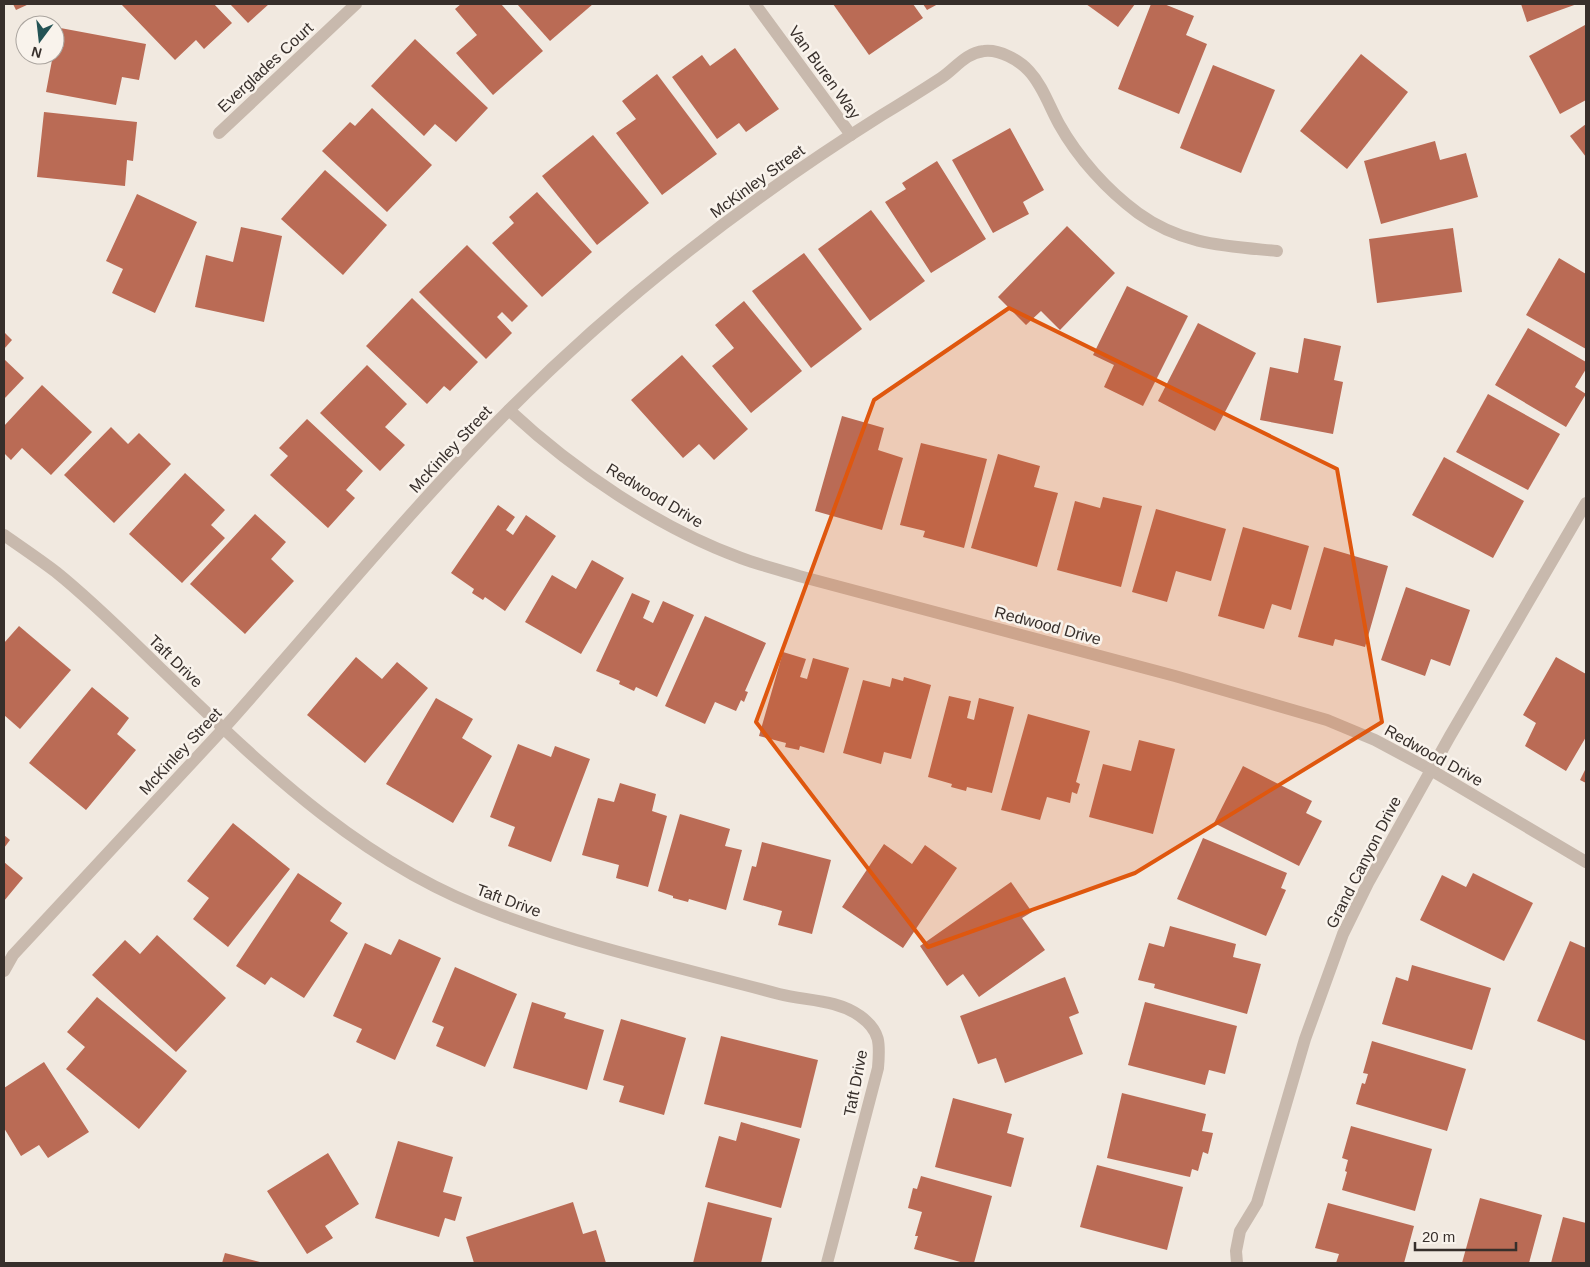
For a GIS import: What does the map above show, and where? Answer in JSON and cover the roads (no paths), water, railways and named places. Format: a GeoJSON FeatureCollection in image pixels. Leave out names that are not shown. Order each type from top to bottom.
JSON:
{"type":"FeatureCollection","features":[{"type":"Feature","properties":{"kind":"street","name":"Everglades Court"},"geometry":{"type":"LineString","coordinates":[[218,133],[356,4]]}},
{"type":"Feature","properties":{"kind":"street","name":"Van Buren Way"},"geometry":{"type":"LineString","coordinates":[[754,4],[850,135]]}},
{"type":"Feature","properties":{"kind":"street","name":"McKinley Street"},"geometry":{"type":"LineString","coordinates":[[4,971],[13,955],[223,728],[456,466],[509,410],[633,296],[708,236],[800,168],[947,74],[970,55],[985,51],[1004,54],[1020,63],[1032,74],[1060,126],[1100,180],[1138,213],[1170,232],[1210,245],[1277,251]]}},
{"type":"Feature","properties":{"kind":"street","name":"Redwood Drive"},"geometry":{"type":"LineString","coordinates":[[509,410],[533,433],[647,512],[696,538],[741,558],[799,576],[1272,702],[1327,720],[1375,740],[1430,770],[1586,862]]}},
{"type":"Feature","properties":{"kind":"street","name":"Grand Canyon Drive"},"geometry":{"type":"LineString","coordinates":[[1237,1263],[1236,1251],[1240,1231],[1257,1203],[1305,1039],[1343,934],[1368,882],[1430,770],[1586,504]]}},
{"type":"Feature","properties":{"kind":"street","name":"Taft Drive"},"geometry":{"type":"LineString","coordinates":[[4,535],[55,571],[96,607],[298,797],[340,830],[383,858],[464,900],[547,930],[788,996],[840,1005],[860,1016],[876,1030],[880,1050],[878,1068],[827,1263]]}}]}
